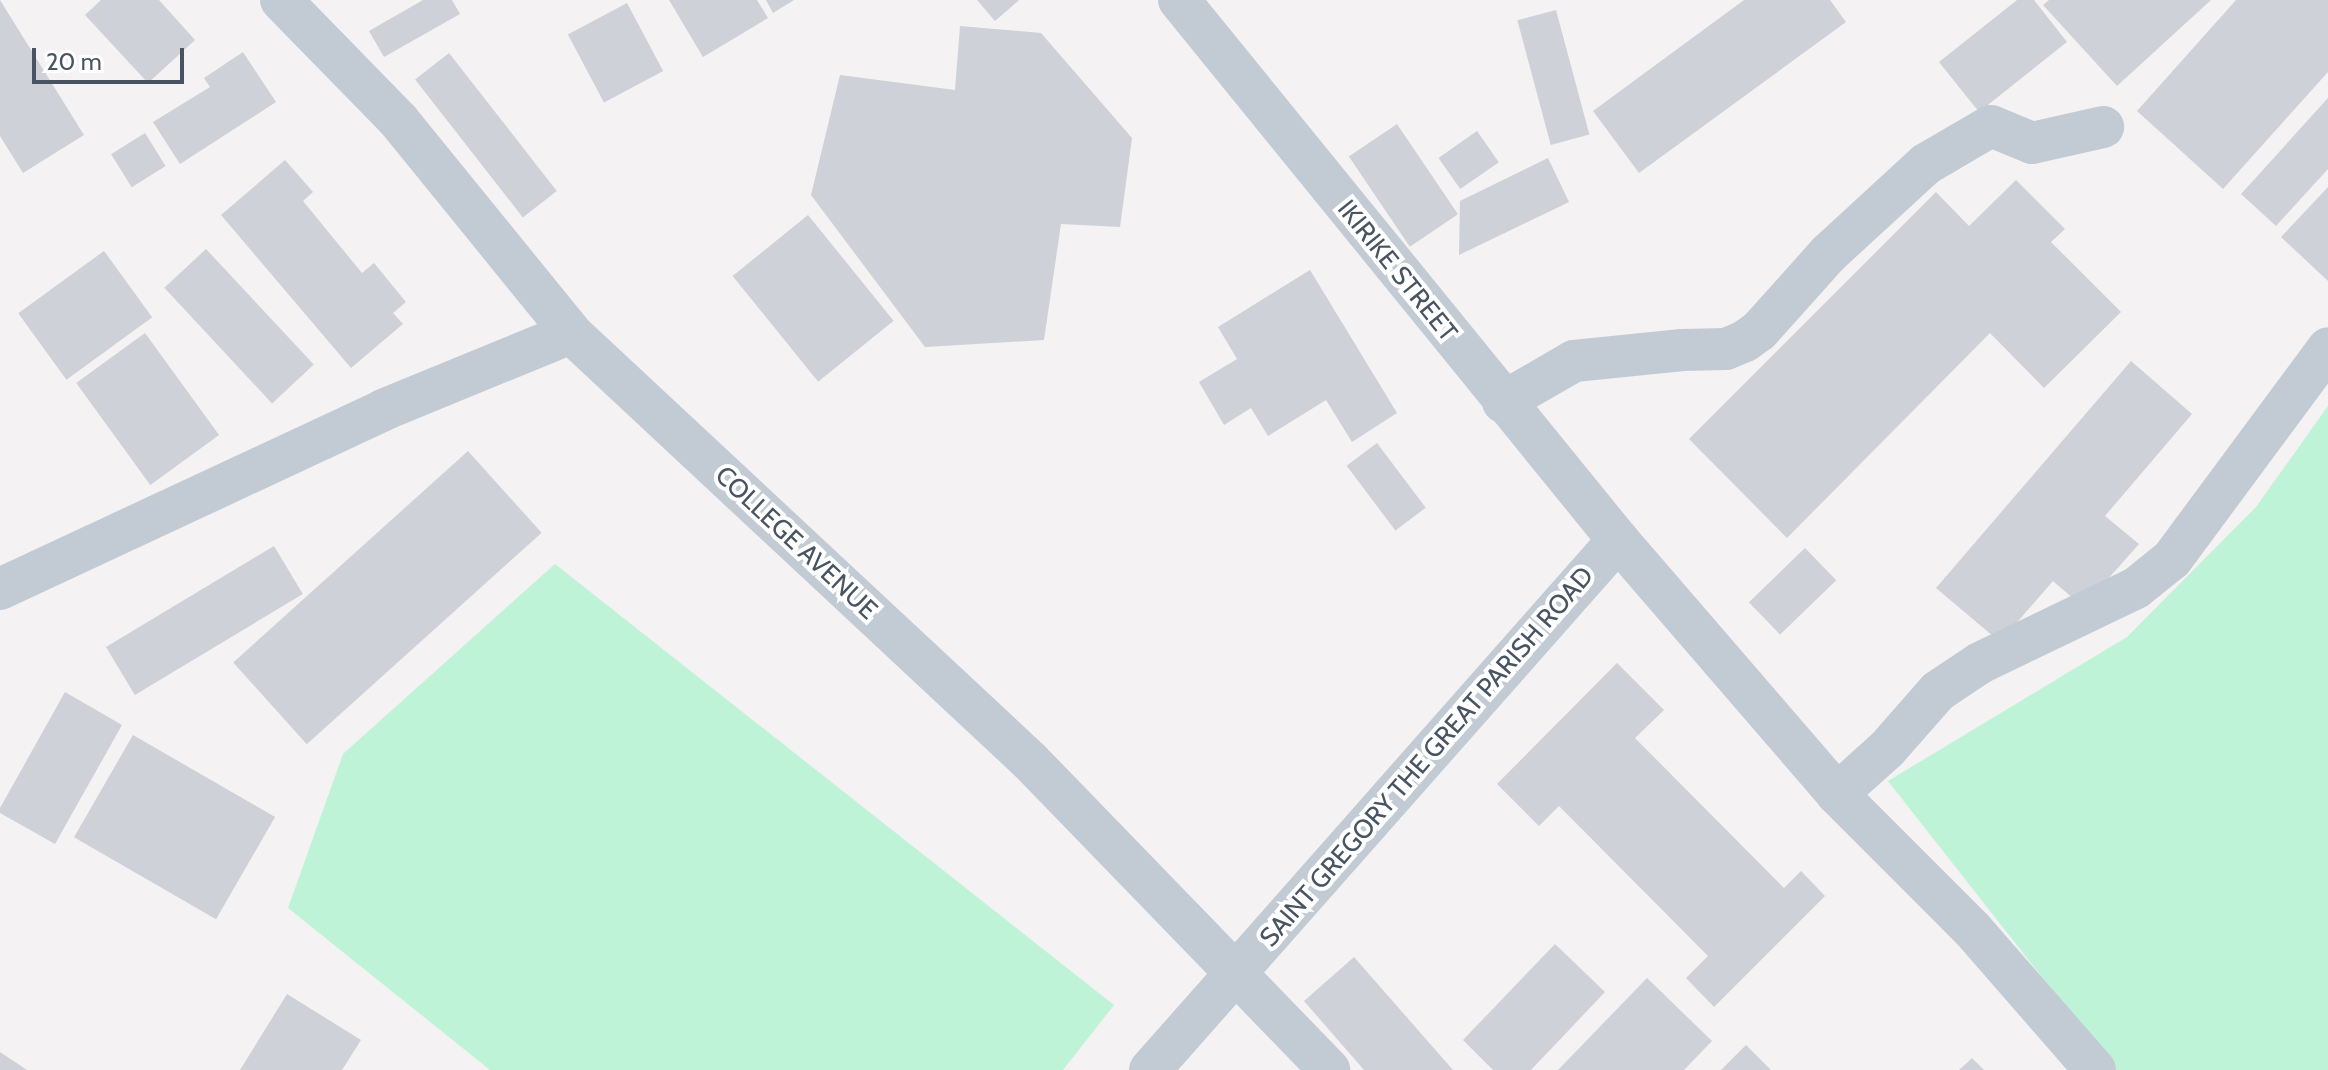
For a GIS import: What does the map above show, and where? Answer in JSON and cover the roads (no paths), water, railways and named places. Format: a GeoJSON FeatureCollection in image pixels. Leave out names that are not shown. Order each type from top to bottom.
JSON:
{"type":"FeatureCollection","features":[{"type":"Feature","properties":{"kind":"street","name":"COLLEGE AVENUE"},"geometry":{"type":"LineString","coordinates":[[281,0],[399,121],[571,333],[1030,761],[1329,1070]]}},
{"type":"Feature","properties":{"kind":"street","name":"IKIRIKE STREET"},"geometry":{"type":"LineString","coordinates":[[1179,0],[1618,540],[1837,794],[1972,929],[2095,1070]]}},
{"type":"Feature","properties":{"kind":"street"},"geometry":{"type":"LineString","coordinates":[[1503,402],[1574,361],[1682,350],[1726,349],[1745,341],[1759,331],[1828,254],[1926,164],[1991,126],[2032,143],[2103,127]]}},
{"type":"Feature","properties":{"kind":"street"},"geometry":{"type":"LineString","coordinates":[[0,589],[383,410],[571,333]]}},
{"type":"Feature","properties":{"kind":"street"},"geometry":{"type":"LineString","coordinates":[[1837,794],[1887,749],[1938,691],[1980,663],[2136,588],[2172,559],[2328,348]]}},
{"type":"Feature","properties":{"kind":"street","name":"SAINT GREGORY THE GREAT PARISH ROAD"},"geometry":{"type":"LineString","coordinates":[[1150,1070],[1618,540]]}}]}
